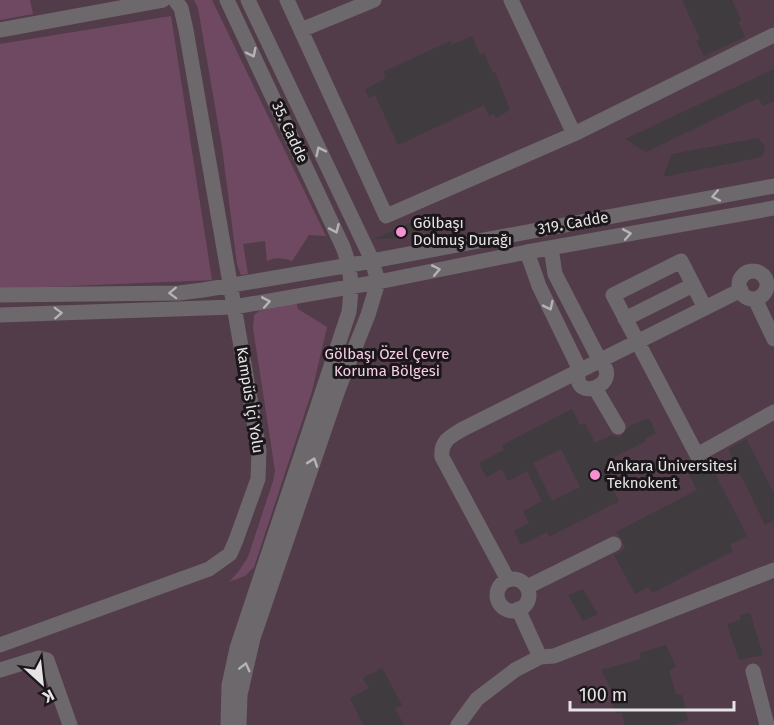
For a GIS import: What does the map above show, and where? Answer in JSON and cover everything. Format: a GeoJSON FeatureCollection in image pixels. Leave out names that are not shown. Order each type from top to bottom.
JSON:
{"type":"FeatureCollection","features":[{"type":"Feature","properties":{"kind":"street"},"geometry":{"type":"LineString","coordinates":[[0,30],[163,0]]}},
{"type":"Feature","properties":{"kind":"street","name":"Kampüs İçi Yolu"},"geometry":{"type":"LineString","coordinates":[[0,645],[209,569],[230,554],[258,479],[259,450],[231,284],[186,30],[181,8],[176,0]]}},
{"type":"Feature","properties":{"kind":"street","name":"35. Cadde"},"geometry":{"type":"LineString","coordinates":[[227,0],[295,142],[350,265],[352,286],[349,312],[235,656],[229,685],[228,725]]}},
{"type":"Feature","properties":{"kind":"street","name":"35. Cadde"},"geometry":{"type":"LineString","coordinates":[[248,0],[372,260],[378,282]]}},
{"type":"Feature","properties":{"kind":"street"},"geometry":{"type":"LineString","coordinates":[[286,0],[386,216],[574,134],[774,35]]}},
{"type":"Feature","properties":{"kind":"street"},"geometry":{"type":"LineString","coordinates":[[301,30],[374,0]]}},
{"type":"Feature","properties":{"kind":"street"},"geometry":{"type":"LineString","coordinates":[[511,0],[574,134]]}},
{"type":"Feature","properties":{"kind":"street","name":"319. Cadde"},"geometry":{"type":"LineString","coordinates":[[0,295],[179,293],[350,265],[774,186]]}},
{"type":"Feature","properties":{"kind":"street","name":"319. Cadde"},"geometry":{"type":"LineString","coordinates":[[0,315],[234,307],[774,208]]}},
{"type":"Feature","properties":{"kind":"street"},"geometry":{"type":"LineString","coordinates":[[527,252],[539,286],[579,371],[577,377],[582,388],[595,388],[603,382],[607,375],[606,369],[555,274],[550,248]]}},
{"type":"Feature","properties":{"kind":"street"},"geometry":{"type":"LineString","coordinates":[[705,308],[681,261],[613,295],[698,455],[774,412]]}},
{"type":"Feature","properties":{"kind":"street"},"geometry":{"type":"LineString","coordinates":[[759,272],[770,276],[766,291],[760,297],[755,299],[746,297],[741,290],[740,281],[746,274],[759,272]]}},
{"type":"Feature","properties":{"kind":"street"},"geometry":{"type":"LineString","coordinates":[[239,725],[243,678],[253,638],[338,390],[368,315],[378,282]]}},
{"type":"Feature","properties":{"kind":"street"},"geometry":{"type":"LineString","coordinates":[[625,319],[693,285]]}},
{"type":"Feature","properties":{"kind":"street"},"geometry":{"type":"LineString","coordinates":[[508,580],[442,457],[441,448],[444,441],[455,433],[741,290]]}},
{"type":"Feature","properties":{"kind":"street"},"geometry":{"type":"LineString","coordinates":[[755,299],[774,339]]}},
{"type":"Feature","properties":{"kind":"street"},"geometry":{"type":"LineString","coordinates":[[595,388],[618,427]]}},
{"type":"Feature","properties":{"kind":"street"},"geometry":{"type":"LineString","coordinates":[[527,587],[614,544]]}},
{"type":"Feature","properties":{"kind":"street"},"geometry":{"type":"LineString","coordinates":[[458,725],[477,699],[515,670],[540,657],[554,656],[583,646],[774,570]]}},
{"type":"Feature","properties":{"kind":"street"},"geometry":{"type":"LineString","coordinates":[[508,580],[518,580],[527,587],[527,603],[518,609],[504,608],[498,600],[500,586],[508,580]]}},
{"type":"Feature","properties":{"kind":"street"},"geometry":{"type":"LineString","coordinates":[[518,609],[540,657]]}},
{"type":"Feature","properties":{"kind":"street"},"geometry":{"type":"LineString","coordinates":[[0,670],[39,658],[47,660],[70,725]]}},
{"type":"Feature","properties":{"kind":"street"},"geometry":{"type":"LineString","coordinates":[[753,671],[769,718]]}},
{"type":"Feature","properties":{"kind":"green space","name":"Gölbaşı Özel Çevre Koruma Bölgesi"},"geometry":{"type":"Polygon","coordinates":[[[0,0],[774,0],[774,725],[0,725],[0,0]]]}},
{"type":"Feature","properties":{"kind":"shaded area"},"geometry":{"type":"Polygon","coordinates":[[[0,0],[30,0],[33,14],[0,20],[0,0]]]}},
{"type":"Feature","properties":{"kind":"shaded area"},"geometry":{"type":"Polygon","coordinates":[[[194,0],[212,0],[326,236],[309,235],[292,261],[280,258],[267,261],[265,241],[243,244],[248,274],[241,275],[237,264],[222,147],[198,8],[194,0]]]}},
{"type":"Feature","properties":{"kind":"shaded area"},"geometry":{"type":"Polygon","coordinates":[[[171,16],[212,280],[0,289],[0,44],[171,16]]]}},
{"type":"Feature","properties":{"kind":"shaded area"},"geometry":{"type":"Polygon","coordinates":[[[296,301],[298,309],[327,327],[312,391],[254,567],[245,576],[229,582],[248,557],[275,471],[253,328],[254,315],[259,311],[296,301]]]}},
{"type":"Feature","properties":{"kind":"building"},"geometry":{"type":"Polygon","coordinates":[[[682,0],[732,0],[741,20],[738,22],[745,37],[704,56],[696,40],[700,39],[682,0]]]}},
{"type":"Feature","properties":{"kind":"building"},"geometry":{"type":"Polygon","coordinates":[[[472,36],[480,55],[484,53],[493,73],[495,72],[510,110],[496,118],[494,114],[489,116],[484,105],[398,145],[375,95],[369,98],[365,90],[386,78],[383,72],[450,41],[451,45],[472,36]]]}},
{"type":"Feature","properties":{"kind":"building"},"geometry":{"type":"Polygon","coordinates":[[[774,69],[774,101],[763,106],[758,98],[646,152],[625,139],[774,69]]]}},
{"type":"Feature","properties":{"kind":"building"},"geometry":{"type":"Polygon","coordinates":[[[758,138],[765,146],[762,157],[663,177],[672,154],[758,138]]]}},
{"type":"Feature","properties":{"kind":"building","name":"Gölbaşı Dolmuş Durağı"},"geometry":{"type":"Polygon","coordinates":[[[414,221],[417,230],[401,238],[374,239],[414,221]]]}},
{"type":"Feature","properties":{"kind":"building","name":"Ankara Üniversitesi Teknokent"},"geometry":{"type":"Polygon","coordinates":[[[572,409],[580,425],[585,423],[595,443],[612,435],[622,436],[628,427],[649,418],[656,433],[645,439],[646,441],[605,462],[616,482],[611,485],[619,501],[549,537],[547,532],[521,545],[514,531],[529,523],[523,511],[542,501],[527,471],[508,481],[502,469],[486,477],[479,463],[504,450],[502,445],[572,409]],[[561,449],[533,463],[552,501],[580,487],[561,449]]]}},
{"type":"Feature","properties":{"kind":"building"},"geometry":{"type":"Polygon","coordinates":[[[746,439],[774,493],[774,520],[765,525],[728,449],[746,439]]]}},
{"type":"Feature","properties":{"kind":"building"},"geometry":{"type":"Polygon","coordinates":[[[708,460],[747,536],[730,545],[733,551],[652,593],[648,587],[635,594],[614,555],[625,549],[622,539],[616,532],[697,490],[686,469],[708,460]]]}},
{"type":"Feature","properties":{"kind":"building"},"geometry":{"type":"Polygon","coordinates":[[[583,589],[598,614],[583,621],[568,595],[583,589]]]}},
{"type":"Feature","properties":{"kind":"building"},"geometry":{"type":"Polygon","coordinates":[[[750,613],[763,655],[739,660],[727,624],[740,620],[740,615],[750,613]]]}},
{"type":"Feature","properties":{"kind":"building"},"geometry":{"type":"Polygon","coordinates":[[[666,645],[676,667],[669,670],[676,694],[682,695],[688,720],[675,725],[625,725],[622,713],[616,713],[609,698],[615,696],[601,670],[641,659],[639,653],[666,645]]]}},
{"type":"Feature","properties":{"kind":"building"},"geometry":{"type":"Polygon","coordinates":[[[382,668],[402,705],[395,708],[404,725],[363,725],[350,698],[369,688],[363,678],[382,668]]]}},
{"type":"Feature","properties":{"kind":"place","name":"Gölbaşı Dolmuş Durağı"},"geometry":{"type":"Point","coordinates":[401,232]}},
{"type":"Feature","properties":{"kind":"place","name":"Ankara Üniversitesi Teknokent"},"geometry":{"type":"Point","coordinates":[595,475]}}]}
